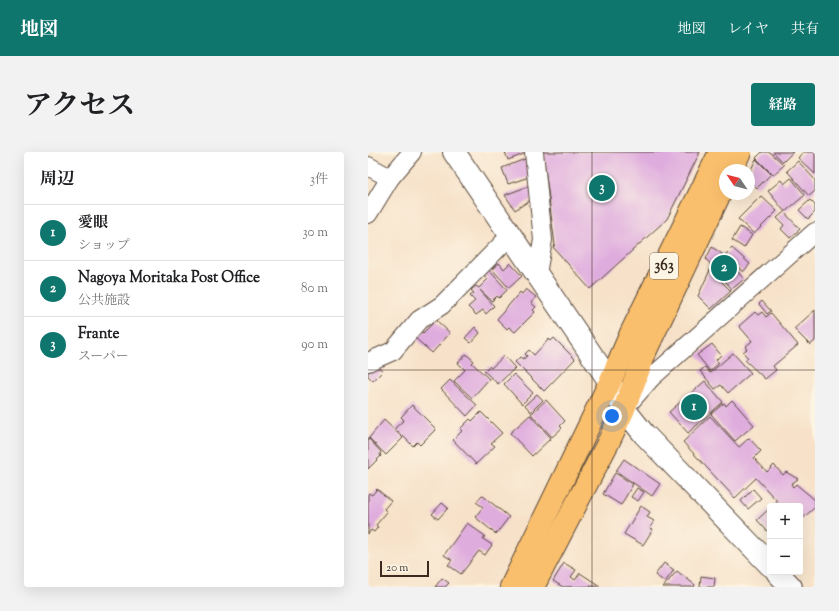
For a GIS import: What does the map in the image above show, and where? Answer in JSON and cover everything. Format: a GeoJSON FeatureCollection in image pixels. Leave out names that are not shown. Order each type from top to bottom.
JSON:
{"type":"FeatureCollection","features":[{"type":"Feature","properties":{"kind":"highway","name":"363"},"geometry":{"type":"LineString","coordinates":[[511,587],[610,382],[631,333],[720,152]]}},
{"type":"Feature","properties":{"kind":"highway"},"geometry":{"type":"LineString","coordinates":[[734,164],[740,152]]}},
{"type":"Feature","properties":{"kind":"highway","name":"363"},"geometry":{"type":"LineString","coordinates":[[533,587],[624,409],[646,350],[719,196]]}},
{"type":"Feature","properties":{"kind":"street"},"geometry":{"type":"LineString","coordinates":[[368,214],[390,178],[412,152]]}},
{"type":"Feature","properties":{"kind":"street"},"geometry":{"type":"LineString","coordinates":[[454,152],[610,382],[624,409],[644,434],[767,562]]}},
{"type":"Feature","properties":{"kind":"street"},"geometry":{"type":"LineString","coordinates":[[534,152],[542,240],[536,274]]}},
{"type":"Feature","properties":{"kind":"street"},"geometry":{"type":"LineString","coordinates":[[368,166],[390,178]]}},
{"type":"Feature","properties":{"kind":"street"},"geometry":{"type":"LineString","coordinates":[[624,409],[651,378],[815,232]]}},
{"type":"Feature","properties":{"kind":"street"},"geometry":{"type":"LineString","coordinates":[[368,362],[392,351],[419,320],[442,305],[510,236]]}},
{"type":"Feature","properties":{"kind":"street"},"geometry":{"type":"LineString","coordinates":[[780,575],[791,587]]}},
{"type":"Feature","properties":{"kind":"building"},"geometry":{"type":"Polygon","coordinates":[[[505,152],[529,152],[508,160],[505,152]]]}},
{"type":"Feature","properties":{"kind":"building"},"geometry":{"type":"Polygon","coordinates":[[[543,152],[700,152],[667,219],[590,289],[553,247],[555,245],[543,152]]]}},
{"type":"Feature","properties":{"kind":"building"},"geometry":{"type":"Polygon","coordinates":[[[762,152],[770,152],[784,165],[773,175],[756,158],[762,152]]]}},
{"type":"Feature","properties":{"kind":"building"},"geometry":{"type":"Polygon","coordinates":[[[773,152],[793,152],[783,162],[773,152]]]}},
{"type":"Feature","properties":{"kind":"building"},"geometry":{"type":"Polygon","coordinates":[[[803,152],[815,152],[815,174],[798,158],[803,152]]]}},
{"type":"Feature","properties":{"kind":"building"},"geometry":{"type":"Polygon","coordinates":[[[525,159],[532,176],[508,184],[502,168],[525,159]]]}},
{"type":"Feature","properties":{"kind":"building"},"geometry":{"type":"Polygon","coordinates":[[[756,159],[771,174],[757,188],[755,186],[755,164],[754,164],[756,159]]]}},
{"type":"Feature","properties":{"kind":"building"},"geometry":{"type":"Polygon","coordinates":[[[798,161],[815,180],[815,191],[809,196],[787,171],[798,161]]]}},
{"type":"Feature","properties":{"kind":"building"},"geometry":{"type":"Polygon","coordinates":[[[791,178],[805,195],[785,212],[768,191],[781,180],[784,184],[791,178]]]}},
{"type":"Feature","properties":{"kind":"building"},"geometry":{"type":"Polygon","coordinates":[[[534,184],[535,197],[515,210],[505,195],[534,184]]]}},
{"type":"Feature","properties":{"kind":"building"},"geometry":{"type":"Polygon","coordinates":[[[761,196],[777,211],[754,234],[738,219],[761,196]]]}},
{"type":"Feature","properties":{"kind":"building"},"geometry":{"type":"Polygon","coordinates":[[[810,200],[815,205],[815,212],[808,219],[799,210],[810,200]]]}},
{"type":"Feature","properties":{"kind":"building"},"geometry":{"type":"Polygon","coordinates":[[[784,212],[800,229],[790,238],[781,229],[784,225],[777,218],[784,212]]]}},
{"type":"Feature","properties":{"kind":"building"},"geometry":{"type":"Polygon","coordinates":[[[740,227],[752,235],[744,248],[732,240],[740,227]]]}},
{"type":"Feature","properties":{"kind":"building"},"geometry":{"type":"Polygon","coordinates":[[[712,247],[722,254],[744,279],[732,289],[706,259],[712,247]]]}},
{"type":"Feature","properties":{"kind":"building"},"geometry":{"type":"Polygon","coordinates":[[[732,248],[750,264],[743,272],[725,255],[732,248]]]}},
{"type":"Feature","properties":{"kind":"building"},"geometry":{"type":"Polygon","coordinates":[[[499,263],[504,269],[510,263],[522,276],[509,288],[492,269],[499,263]]]}},
{"type":"Feature","properties":{"kind":"building"},"geometry":{"type":"Polygon","coordinates":[[[488,269],[507,290],[499,298],[497,296],[492,301],[480,290],[494,306],[486,314],[483,310],[476,315],[468,307],[475,301],[470,296],[474,293],[471,290],[476,286],[479,288],[488,279],[483,274],[488,269]]]}},
{"type":"Feature","properties":{"kind":"building"},"geometry":{"type":"Polygon","coordinates":[[[710,270],[731,291],[711,309],[698,296],[710,270]]]}},
{"type":"Feature","properties":{"kind":"building"},"geometry":{"type":"Polygon","coordinates":[[[526,289],[536,297],[531,303],[536,307],[533,310],[535,312],[515,332],[509,327],[507,329],[497,319],[520,292],[522,294],[526,289]]]}},
{"type":"Feature","properties":{"kind":"building"},"geometry":{"type":"Polygon","coordinates":[[[762,301],[771,311],[767,314],[759,304],[762,301]]]}},
{"type":"Feature","properties":{"kind":"building"},"geometry":{"type":"Polygon","coordinates":[[[815,310],[815,341],[810,345],[794,329],[815,310]]]}},
{"type":"Feature","properties":{"kind":"building"},"geometry":{"type":"Polygon","coordinates":[[[755,312],[758,315],[762,312],[766,317],[771,313],[798,345],[773,366],[776,370],[765,379],[745,360],[748,358],[743,352],[747,349],[745,347],[752,341],[739,326],[755,312]]]}},
{"type":"Feature","properties":{"kind":"building"},"geometry":{"type":"Polygon","coordinates":[[[436,320],[450,333],[432,353],[414,337],[420,330],[423,333],[436,320]]]}},
{"type":"Feature","properties":{"kind":"building"},"geometry":{"type":"Polygon","coordinates":[[[475,327],[480,333],[471,343],[465,338],[475,327]]]}},
{"type":"Feature","properties":{"kind":"building"},"geometry":{"type":"Polygon","coordinates":[[[554,338],[575,359],[544,391],[515,362],[520,357],[523,359],[527,356],[525,354],[529,350],[534,355],[549,339],[551,341],[554,338]]]}},
{"type":"Feature","properties":{"kind":"building"},"geometry":{"type":"Polygon","coordinates":[[[712,344],[721,355],[716,360],[719,363],[710,371],[697,355],[712,344]]]}},
{"type":"Feature","properties":{"kind":"building"},"geometry":{"type":"Polygon","coordinates":[[[733,353],[751,373],[728,393],[721,385],[715,389],[700,371],[705,367],[710,373],[733,353]]]}},
{"type":"Feature","properties":{"kind":"building"},"geometry":{"type":"Polygon","coordinates":[[[466,354],[474,361],[472,363],[489,379],[472,398],[454,381],[465,370],[458,363],[466,354]]]}},
{"type":"Feature","properties":{"kind":"building"},"geometry":{"type":"Polygon","coordinates":[[[504,356],[515,368],[498,384],[484,371],[489,366],[491,368],[504,356]]]}},
{"type":"Feature","properties":{"kind":"building"},"geometry":{"type":"Polygon","coordinates":[[[377,366],[383,371],[373,381],[368,376],[368,372],[370,369],[372,371],[377,366]]]}},
{"type":"Feature","properties":{"kind":"building"},"geometry":{"type":"Polygon","coordinates":[[[514,374],[533,393],[522,404],[504,384],[514,374]]]}},
{"type":"Feature","properties":{"kind":"building"},"geometry":{"type":"Polygon","coordinates":[[[450,380],[477,405],[467,416],[441,389],[450,380]]]}},
{"type":"Feature","properties":{"kind":"building"},"geometry":{"type":"Polygon","coordinates":[[[705,381],[723,402],[688,433],[669,412],[705,381]]]}},
{"type":"Feature","properties":{"kind":"building"},"geometry":{"type":"Polygon","coordinates":[[[537,394],[543,400],[531,412],[525,405],[537,394]]]}},
{"type":"Feature","properties":{"kind":"building"},"geometry":{"type":"Polygon","coordinates":[[[546,400],[565,421],[560,426],[562,428],[552,437],[531,414],[546,400]]]}},
{"type":"Feature","properties":{"kind":"building"},"geometry":{"type":"Polygon","coordinates":[[[732,400],[754,425],[735,441],[711,414],[724,403],[726,406],[732,400]]]}},
{"type":"Feature","properties":{"kind":"building"},"geometry":{"type":"Polygon","coordinates":[[[412,405],[436,429],[420,445],[417,442],[413,446],[395,428],[404,420],[401,417],[412,405]]]}},
{"type":"Feature","properties":{"kind":"building"},"geometry":{"type":"Polygon","coordinates":[[[481,412],[502,433],[491,443],[495,446],[476,464],[453,440],[462,431],[460,429],[470,419],[472,421],[481,412]]]}},
{"type":"Feature","properties":{"kind":"building"},"geometry":{"type":"Polygon","coordinates":[[[530,415],[551,438],[532,456],[510,433],[530,415]]]}},
{"type":"Feature","properties":{"kind":"building"},"geometry":{"type":"Polygon","coordinates":[[[710,416],[739,447],[749,438],[761,451],[754,458],[767,472],[774,465],[783,475],[786,472],[798,479],[791,484],[793,487],[796,484],[815,500],[815,507],[803,518],[803,503],[775,503],[777,501],[756,478],[735,498],[683,442],[710,416]]]}},
{"type":"Feature","properties":{"kind":"building"},"geometry":{"type":"Polygon","coordinates":[[[384,420],[403,438],[386,455],[369,438],[384,420]]]}},
{"type":"Feature","properties":{"kind":"building"},"geometry":{"type":"Polygon","coordinates":[[[368,438],[381,452],[381,456],[368,469],[368,438]]]}},
{"type":"Feature","properties":{"kind":"building"},"geometry":{"type":"Polygon","coordinates":[[[624,459],[660,484],[652,496],[616,471],[624,459]]]}},
{"type":"Feature","properties":{"kind":"building"},"geometry":{"type":"Polygon","coordinates":[[[615,473],[633,484],[621,505],[603,494],[615,473]]]}},
{"type":"Feature","properties":{"kind":"building"},"geometry":{"type":"Polygon","coordinates":[[[637,488],[644,492],[638,501],[631,497],[637,488]]]}},
{"type":"Feature","properties":{"kind":"building"},"geometry":{"type":"Polygon","coordinates":[[[377,489],[391,501],[384,509],[387,512],[376,525],[378,527],[374,532],[371,530],[368,534],[368,495],[369,493],[372,495],[377,489]]]}},
{"type":"Feature","properties":{"kind":"building"},"geometry":{"type":"Polygon","coordinates":[[[753,489],[761,498],[748,509],[741,501],[753,489]]]}},
{"type":"Feature","properties":{"kind":"building"},"geometry":{"type":"Polygon","coordinates":[[[482,495],[509,517],[496,534],[475,517],[483,507],[476,502],[482,495]]]}},
{"type":"Feature","properties":{"kind":"building"},"geometry":{"type":"Polygon","coordinates":[[[442,503],[448,508],[438,519],[432,514],[442,503]]]}},
{"type":"Feature","properties":{"kind":"building"},"geometry":{"type":"Polygon","coordinates":[[[641,506],[650,512],[647,517],[654,521],[650,528],[653,529],[643,545],[624,534],[641,506]]]}},
{"type":"Feature","properties":{"kind":"building"},"geometry":{"type":"Polygon","coordinates":[[[767,511],[767,531],[757,520],[767,511]]]}},
{"type":"Feature","properties":{"kind":"building"},"geometry":{"type":"Polygon","coordinates":[[[467,523],[485,536],[483,539],[492,545],[485,555],[479,551],[461,574],[448,565],[452,560],[444,555],[467,523]]]}},
{"type":"Feature","properties":{"kind":"building"},"geometry":{"type":"Polygon","coordinates":[[[564,563],[576,570],[571,577],[575,580],[580,573],[600,586],[563,587],[553,581],[564,563]]]}},
{"type":"Feature","properties":{"kind":"building"},"geometry":{"type":"Polygon","coordinates":[[[664,563],[674,570],[665,582],[655,575],[664,563]]]}},
{"type":"Feature","properties":{"kind":"building"},"geometry":{"type":"Polygon","coordinates":[[[677,571],[695,585],[694,587],[663,587],[677,571]]]}},
{"type":"Feature","properties":{"kind":"building"},"geometry":{"type":"Polygon","coordinates":[[[701,576],[715,578],[714,587],[700,587],[701,576]]]}},
{"type":"Feature","properties":{"kind":"building"},"geometry":{"type":"Polygon","coordinates":[[[442,578],[449,583],[445,587],[435,587],[442,578]]]}},
{"type":"Feature","properties":{"kind":"place","name":"Frante"},"geometry":{"type":"Point","coordinates":[602,188]}},
{"type":"Feature","properties":{"kind":"place","name":"Nagoya Moritaka Post Office"},"geometry":{"type":"Point","coordinates":[724,268]}},
{"type":"Feature","properties":{"kind":"place","name":"愛眼"},"geometry":{"type":"Point","coordinates":[694,407]}}]}
